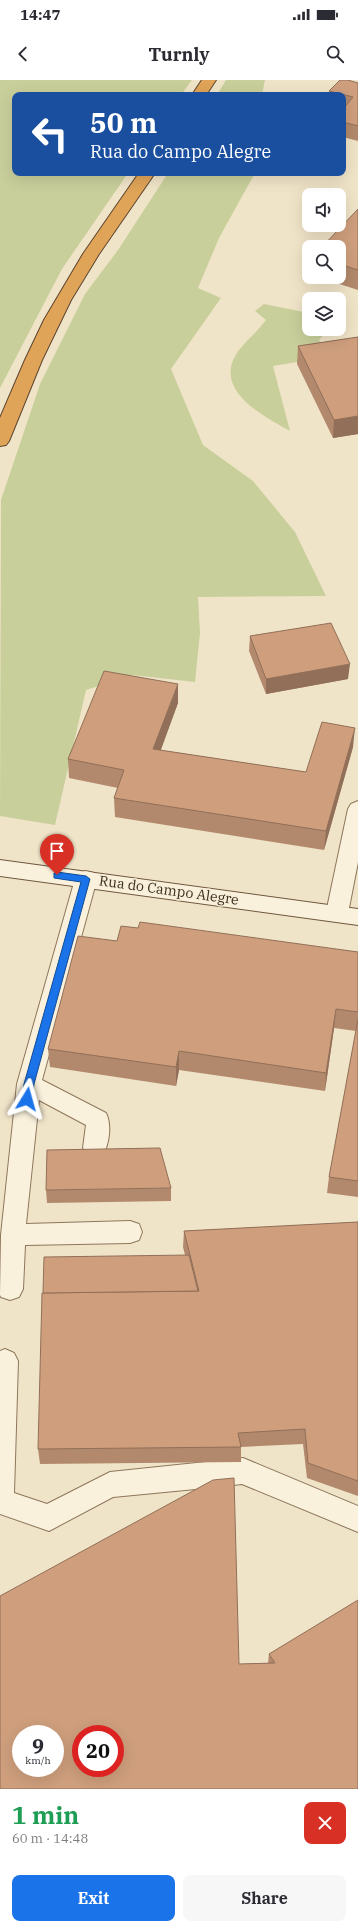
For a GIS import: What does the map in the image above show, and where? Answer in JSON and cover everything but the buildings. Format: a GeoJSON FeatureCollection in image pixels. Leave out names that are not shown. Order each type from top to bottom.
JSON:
{"type":"FeatureCollection","features":[{"type":"Feature","properties":{"kind":"highway"},"geometry":{"type":"LineString","coordinates":[[201,92],[209,80]]}},
{"type":"Feature","properties":{"kind":"highway"},"geometry":{"type":"LineString","coordinates":[[0,441],[14,403],[40,344],[74,281],[145,176]]}},
{"type":"Feature","properties":{"kind":"main road"},"geometry":{"type":"LineString","coordinates":[[351,913],[358,808]]}},
{"type":"Feature","properties":{"kind":"main road","name":"Rua do Campo Alegre"},"geometry":{"type":"LineString","coordinates":[[0,868],[351,913]]}},
{"type":"Feature","properties":{"kind":"main road"},"geometry":{"type":"LineString","coordinates":[[10,1289],[13,1235],[29,1084],[86,879]]}},
{"type":"Feature","properties":{"kind":"main road"},"geometry":{"type":"LineString","coordinates":[[29,1084],[98,1120],[96,1148]]}},
{"type":"Feature","properties":{"kind":"main road"},"geometry":{"type":"LineString","coordinates":[[13,1235],[130,1232]]}},
{"type":"Feature","properties":{"kind":"main road"},"geometry":{"type":"LineString","coordinates":[[0,1494],[5,1361]]}},
{"type":"Feature","properties":{"kind":"main road"},"geometry":{"type":"LineString","coordinates":[[0,1501],[49,1518],[110,1485],[243,1471],[358,1518]]}},
{"type":"Feature","properties":{"kind":"green space"},"geometry":{"type":"Polygon","coordinates":[[[0,80],[192,80],[183,92],[12,92],[12,176],[126,176],[62,269],[0,388],[0,80]]]}},
{"type":"Feature","properties":{"kind":"green space"},"geometry":{"type":"Polygon","coordinates":[[[226,80],[265,80],[263,92],[219,92],[226,80]]]}},
{"type":"Feature","properties":{"kind":"green space"},"geometry":{"type":"Polygon","coordinates":[[[166,176],[253,176],[219,238],[198,288],[221,298],[171,369],[203,445],[253,481],[295,532],[326,596],[198,597],[200,633],[195,682],[132,675],[86,690],[55,825],[0,816],[1,500],[40,384],[85,294],[118,250],[166,176]]]}},
{"type":"Feature","properties":{"kind":"green space"},"geometry":{"type":"Polygon","coordinates":[[[264,304],[302,312],[302,336],[323,336],[319,340],[328,357],[273,366],[290,431],[267,418],[244,400],[235,389],[231,377],[232,364],[239,350],[266,320],[255,311],[264,304]]]}},
{"type":"Feature","properties":{"kind":"route"},"geometry":{"type":"LineString","coordinates":[[27,1099],[29,1084],[86,879],[57,875]]}}]}
